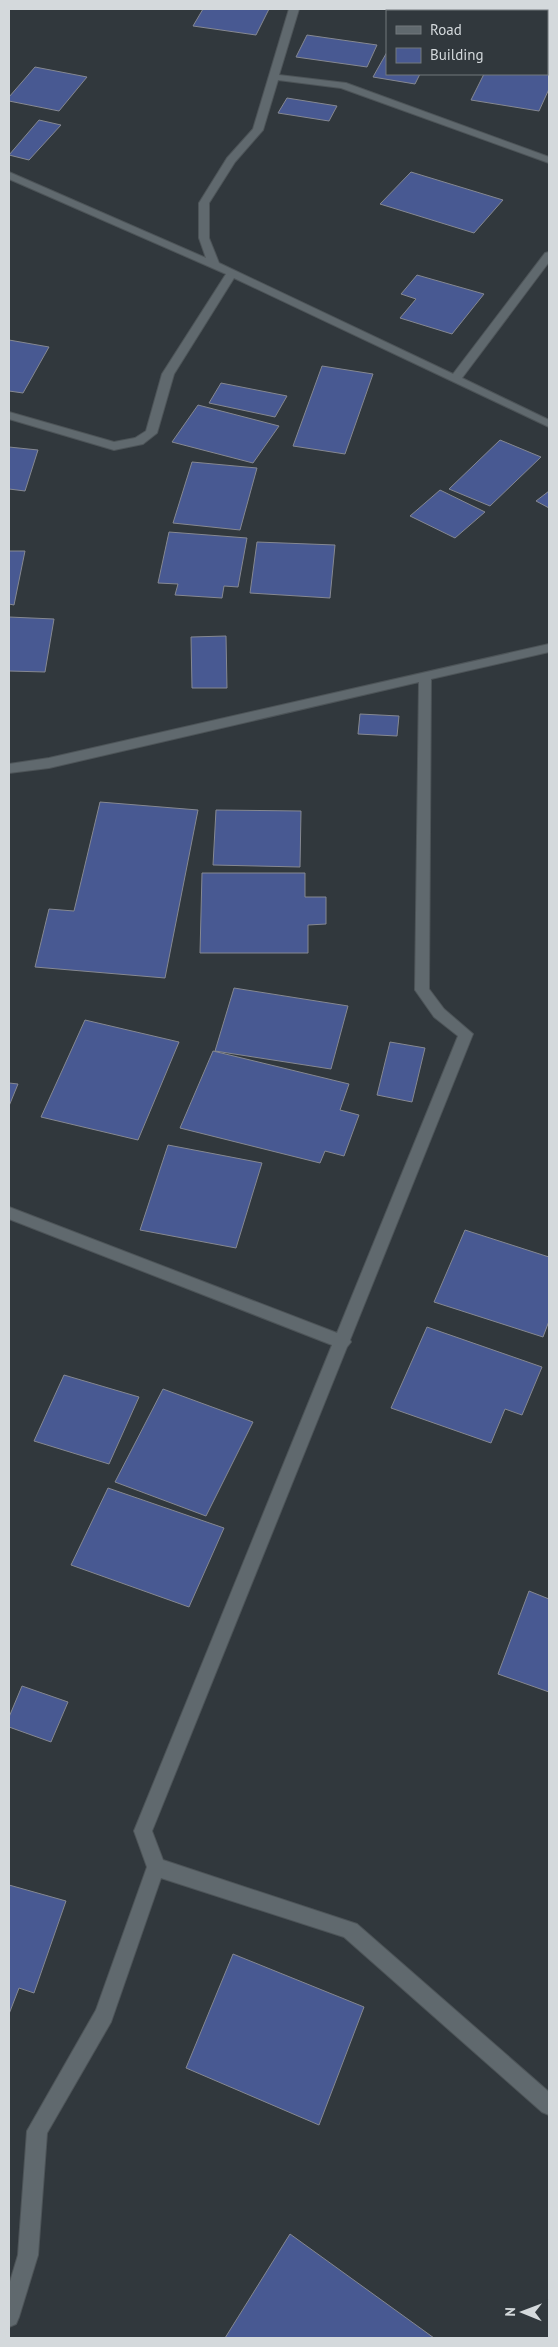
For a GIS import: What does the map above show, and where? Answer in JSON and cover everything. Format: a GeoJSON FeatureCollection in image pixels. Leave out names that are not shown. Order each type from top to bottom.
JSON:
{"type":"FeatureCollection","features":[{"type":"Feature","properties":{"kind":"street"},"geometry":{"type":"LineString","coordinates":[[214,265],[204,238],[204,203],[231,160],[258,130],[294,9]]}},
{"type":"Feature","properties":{"kind":"street"},"geometry":{"type":"LineString","coordinates":[[274,77],[344,86],[549,160]]}},
{"type":"Feature","properties":{"kind":"street"},"geometry":{"type":"LineString","coordinates":[[9,175],[232,273],[549,424]]}},
{"type":"Feature","properties":{"kind":"street"},"geometry":{"type":"LineString","coordinates":[[455,379],[549,255]]}},
{"type":"Feature","properties":{"kind":"street"},"geometry":{"type":"LineString","coordinates":[[9,415],[114,446],[139,441],[151,432],[168,374],[232,273]]}},
{"type":"Feature","properties":{"kind":"street"},"geometry":{"type":"LineString","coordinates":[[9,768],[49,763],[549,648]]}},
{"type":"Feature","properties":{"kind":"street"},"geometry":{"type":"LineString","coordinates":[[9,2318],[28,2254],[37,2131],[104,2016],[156,1867],[143,1831],[343,1342],[466,1034],[439,1013],[422,990],[425,677]]}},
{"type":"Feature","properties":{"kind":"street"},"geometry":{"type":"LineString","coordinates":[[9,1213],[343,1342]]}},
{"type":"Feature","properties":{"kind":"street"},"geometry":{"type":"LineString","coordinates":[[156,1867],[350,1930],[549,2105]]}},
{"type":"Feature","properties":{"kind":"building"},"geometry":{"type":"Polygon","coordinates":[[[203,9],[269,9],[256,35],[193,26],[203,9]]]}},
{"type":"Feature","properties":{"kind":"building"},"geometry":{"type":"Polygon","coordinates":[[[549,19],[549,49],[548,48],[549,19]]]}},
{"type":"Feature","properties":{"kind":"building"},"geometry":{"type":"Polygon","coordinates":[[[307,35],[377,45],[367,67],[296,57],[307,35]]]}},
{"type":"Feature","properties":{"kind":"building"},"geometry":{"type":"Polygon","coordinates":[[[386,54],[386,75],[420,75],[415,84],[373,77],[386,54]]]}},
{"type":"Feature","properties":{"kind":"building"},"geometry":{"type":"Polygon","coordinates":[[[549,61],[549,89],[539,111],[471,100],[484,75],[548,75],[549,61]]]}},
{"type":"Feature","properties":{"kind":"building"},"geometry":{"type":"Polygon","coordinates":[[[35,67],[87,77],[59,111],[9,101],[9,97],[35,67]]]}},
{"type":"Feature","properties":{"kind":"building"},"geometry":{"type":"Polygon","coordinates":[[[287,98],[337,106],[329,121],[278,113],[287,98]]]}},
{"type":"Feature","properties":{"kind":"building"},"geometry":{"type":"Polygon","coordinates":[[[39,120],[61,125],[29,160],[9,155],[39,120]]]}},
{"type":"Feature","properties":{"kind":"building"},"geometry":{"type":"Polygon","coordinates":[[[411,172],[503,200],[474,233],[380,204],[411,172]]]}},
{"type":"Feature","properties":{"kind":"building"},"geometry":{"type":"Polygon","coordinates":[[[417,275],[484,294],[452,334],[400,318],[416,299],[401,294],[417,275]]]}},
{"type":"Feature","properties":{"kind":"building"},"geometry":{"type":"Polygon","coordinates":[[[9,340],[49,347],[23,393],[9,391],[9,340]]]}},
{"type":"Feature","properties":{"kind":"building"},"geometry":{"type":"Polygon","coordinates":[[[322,366],[373,374],[345,454],[293,446],[322,366]]]}},
{"type":"Feature","properties":{"kind":"building"},"geometry":{"type":"Polygon","coordinates":[[[221,383],[287,396],[275,417],[209,403],[221,383]]]}},
{"type":"Feature","properties":{"kind":"building"},"geometry":{"type":"Polygon","coordinates":[[[198,405],[279,426],[253,463],[172,442],[198,405]]]}},
{"type":"Feature","properties":{"kind":"building"},"geometry":{"type":"Polygon","coordinates":[[[500,440],[541,457],[490,506],[449,489],[500,440]]]}},
{"type":"Feature","properties":{"kind":"building"},"geometry":{"type":"Polygon","coordinates":[[[9,447],[38,450],[25,491],[9,489],[9,447]]]}},
{"type":"Feature","properties":{"kind":"building"},"geometry":{"type":"Polygon","coordinates":[[[192,462],[257,468],[240,530],[173,523],[192,462]]]}},
{"type":"Feature","properties":{"kind":"building"},"geometry":{"type":"Polygon","coordinates":[[[440,490],[485,512],[455,538],[410,516],[440,490]]]}},
{"type":"Feature","properties":{"kind":"building"},"geometry":{"type":"Polygon","coordinates":[[[549,491],[549,508],[536,501],[549,491]]]}},
{"type":"Feature","properties":{"kind":"building"},"geometry":{"type":"Polygon","coordinates":[[[169,532],[247,538],[238,587],[224,586],[222,598],[175,595],[178,584],[158,583],[169,532]]]}},
{"type":"Feature","properties":{"kind":"building"},"geometry":{"type":"Polygon","coordinates":[[[257,542],[335,545],[330,598],[250,593],[257,542]]]}},
{"type":"Feature","properties":{"kind":"building"},"geometry":{"type":"Polygon","coordinates":[[[9,551],[25,551],[14,605],[9,604],[9,551]]]}},
{"type":"Feature","properties":{"kind":"building"},"geometry":{"type":"Polygon","coordinates":[[[9,617],[54,619],[45,672],[9,671],[9,617]]]}},
{"type":"Feature","properties":{"kind":"building"},"geometry":{"type":"Polygon","coordinates":[[[226,636],[227,688],[192,688],[191,637],[226,636]]]}},
{"type":"Feature","properties":{"kind":"building"},"geometry":{"type":"Polygon","coordinates":[[[360,714],[399,716],[397,736],[358,734],[360,714]]]}},
{"type":"Feature","properties":{"kind":"building"},"geometry":{"type":"Polygon","coordinates":[[[100,802],[198,810],[165,978],[35,967],[49,909],[74,911],[100,802]]]}},
{"type":"Feature","properties":{"kind":"building"},"geometry":{"type":"Polygon","coordinates":[[[216,810],[301,811],[300,867],[213,865],[216,810]]]}},
{"type":"Feature","properties":{"kind":"building"},"geometry":{"type":"Polygon","coordinates":[[[202,873],[305,873],[305,897],[326,897],[326,924],[308,925],[308,953],[200,953],[202,873]]]}},
{"type":"Feature","properties":{"kind":"building"},"geometry":{"type":"Polygon","coordinates":[[[234,988],[348,1006],[331,1069],[215,1051],[234,988]]]}},
{"type":"Feature","properties":{"kind":"building"},"geometry":{"type":"Polygon","coordinates":[[[85,1020],[179,1042],[138,1140],[41,1117],[85,1020]]]}},
{"type":"Feature","properties":{"kind":"building"},"geometry":{"type":"Polygon","coordinates":[[[390,1042],[425,1048],[412,1102],[377,1095],[390,1042]]]}},
{"type":"Feature","properties":{"kind":"building"},"geometry":{"type":"Polygon","coordinates":[[[213,1051],[349,1084],[340,1110],[359,1115],[344,1156],[325,1151],[320,1163],[180,1128],[213,1051]]]}},
{"type":"Feature","properties":{"kind":"building"},"geometry":{"type":"Polygon","coordinates":[[[9,1083],[18,1084],[9,1106],[9,1083]]]}},
{"type":"Feature","properties":{"kind":"building"},"geometry":{"type":"Polygon","coordinates":[[[168,1145],[262,1163],[236,1248],[140,1230],[168,1145]]]}},
{"type":"Feature","properties":{"kind":"building"},"geometry":{"type":"Polygon","coordinates":[[[465,1230],[549,1257],[549,1321],[543,1337],[434,1302],[465,1230]]]}},
{"type":"Feature","properties":{"kind":"building"},"geometry":{"type":"Polygon","coordinates":[[[427,1327],[542,1367],[522,1415],[505,1409],[491,1443],[391,1408],[427,1327]]]}},
{"type":"Feature","properties":{"kind":"building"},"geometry":{"type":"Polygon","coordinates":[[[64,1375],[139,1397],[109,1464],[34,1441],[64,1375]]]}},
{"type":"Feature","properties":{"kind":"building"},"geometry":{"type":"Polygon","coordinates":[[[163,1389],[253,1422],[206,1516],[115,1482],[163,1389]]]}},
{"type":"Feature","properties":{"kind":"building"},"geometry":{"type":"Polygon","coordinates":[[[108,1488],[224,1528],[189,1607],[71,1565],[108,1488]]]}},
{"type":"Feature","properties":{"kind":"building"},"geometry":{"type":"Polygon","coordinates":[[[529,1591],[549,1599],[549,1692],[498,1674],[529,1591]]]}},
{"type":"Feature","properties":{"kind":"building"},"geometry":{"type":"Polygon","coordinates":[[[22,1686],[68,1702],[51,1742],[9,1727],[9,1717],[22,1686]]]}},
{"type":"Feature","properties":{"kind":"building"},"geometry":{"type":"Polygon","coordinates":[[[9,1885],[66,1901],[34,1993],[19,1988],[9,2014],[9,1885]]]}},
{"type":"Feature","properties":{"kind":"building"},"geometry":{"type":"Polygon","coordinates":[[[233,1954],[364,2007],[319,2125],[186,2068],[233,1954]]]}},
{"type":"Feature","properties":{"kind":"building"},"geometry":{"type":"Polygon","coordinates":[[[290,2234],[434,2338],[225,2338],[290,2234]]]}}]}
